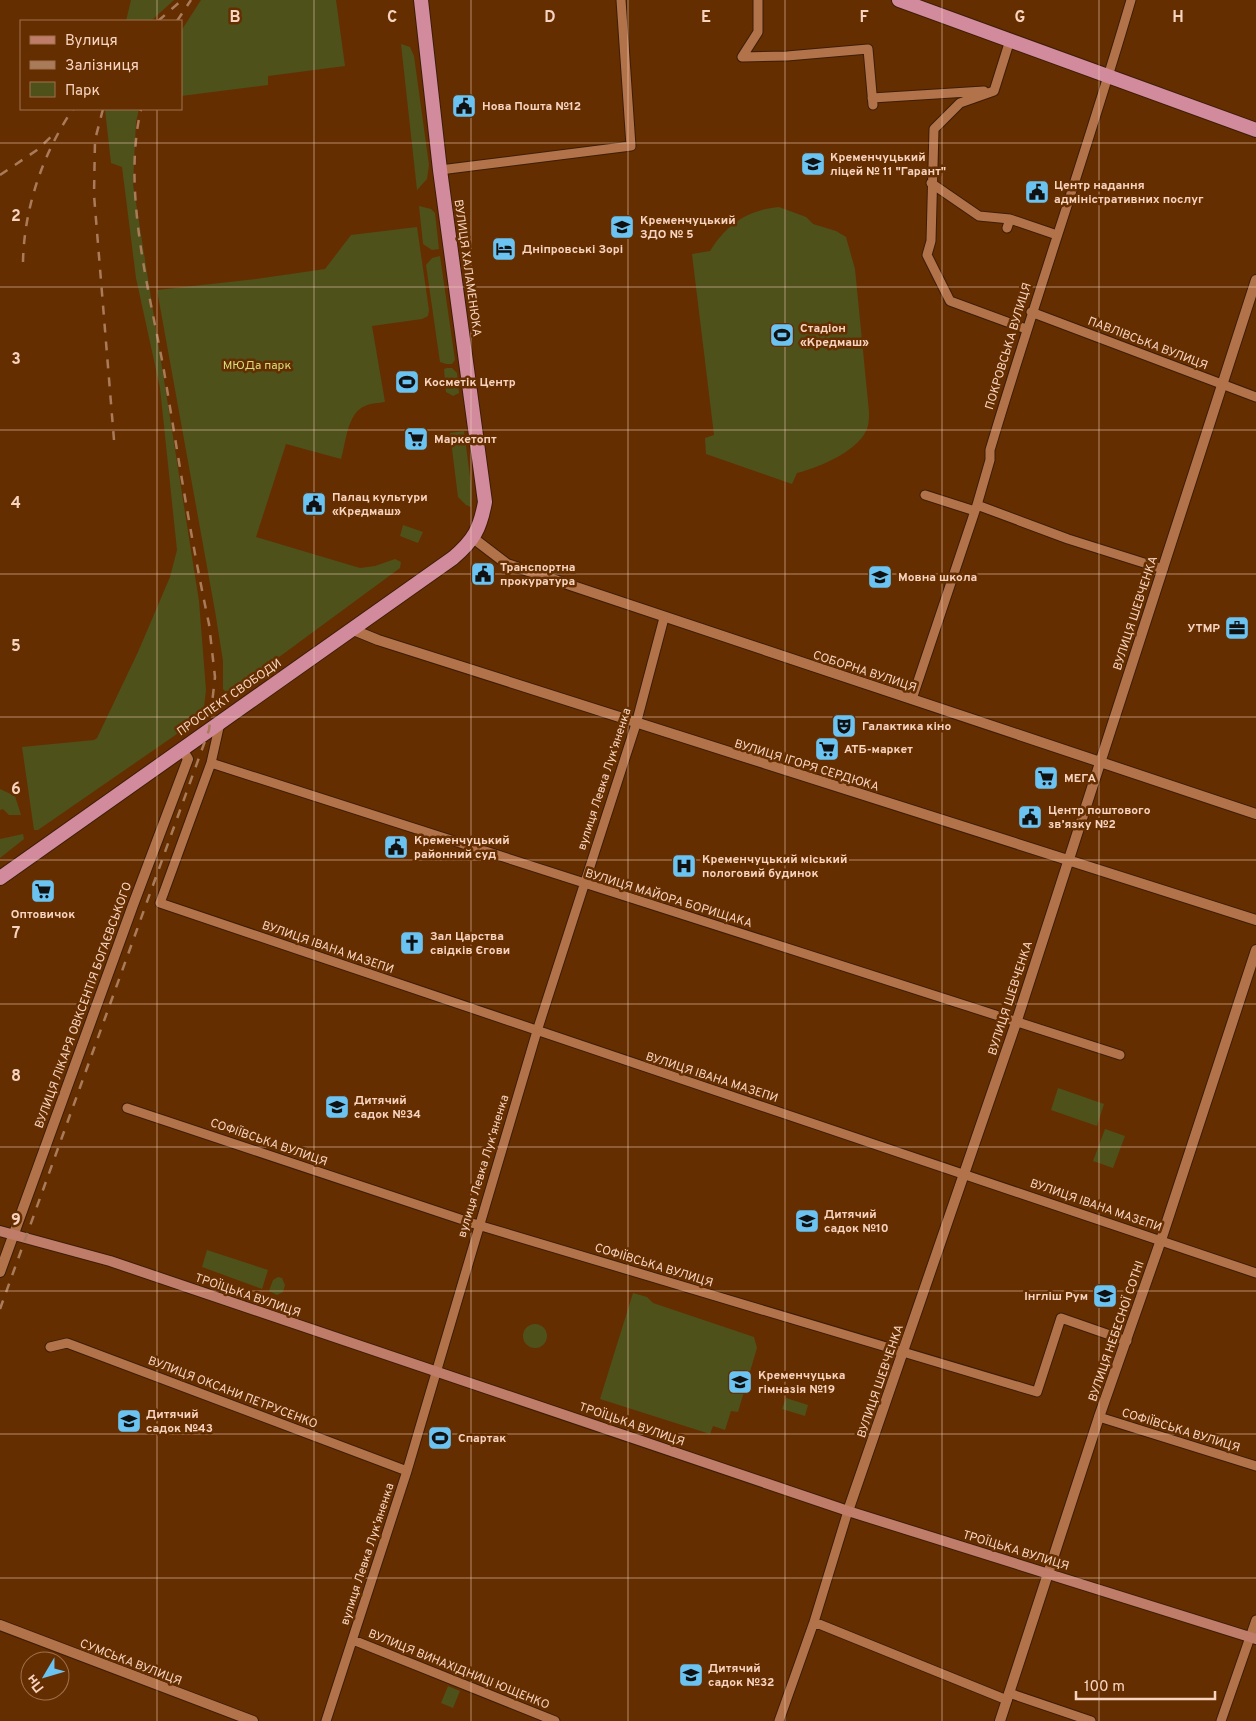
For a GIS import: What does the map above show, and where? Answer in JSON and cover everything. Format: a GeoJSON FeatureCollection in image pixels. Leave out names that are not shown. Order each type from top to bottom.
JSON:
{"type":"FeatureCollection","features":[{"type":"Feature","properties":{"kind":"highway","name":"ВУЛИЦЯ ХАЛАМЕНЮКА"},"geometry":{"type":"LineString","coordinates":[[421,0],[440,170],[484,502],[481,523],[473,538]]}},
{"type":"Feature","properties":{"kind":"highway"},"geometry":{"type":"LineString","coordinates":[[899,0],[1256,130]]}},
{"type":"Feature","properties":{"kind":"highway","name":"ПРОСПЕКТ СВОБОДИ"},"geometry":{"type":"LineString","coordinates":[[0,878],[453,558],[473,538]]}},
{"type":"Feature","properties":{"kind":"main road","name":"ТРОЇЦЬКА ВУЛИЦЯ"},"geometry":{"type":"LineString","coordinates":[[0,1231],[110,1261],[848,1511],[1253,1639]]}},
{"type":"Feature","properties":{"kind":"street"},"geometry":{"type":"LineString","coordinates":[[440,170],[631,146],[621,0]]}},
{"type":"Feature","properties":{"kind":"street"},"geometry":{"type":"LineString","coordinates":[[758,0],[758,32],[742,57],[787,56],[868,49],[872,102],[994,91]]}},
{"type":"Feature","properties":{"kind":"street","name":"ПОКРОВСЬКА ВУЛИЦЯ"},"geometry":{"type":"LineString","coordinates":[[912,699],[976,508],[990,460],[990,450],[1031,312],[1109,75],[1131,0]]}},
{"type":"Feature","properties":{"kind":"street"},"geometry":{"type":"LineString","coordinates":[[994,91],[1010,40]]}},
{"type":"Feature","properties":{"kind":"street"},"geometry":{"type":"LineString","coordinates":[[994,91],[960,103],[934,129],[931,182],[931,241],[927,255],[950,301],[1026,329]]}},
{"type":"Feature","properties":{"kind":"street"},"geometry":{"type":"LineString","coordinates":[[931,182],[980,216],[1056,235]]}},
{"type":"Feature","properties":{"kind":"street","name":"ВУЛИЦЯ ШЕВЧЕНКА"},"geometry":{"type":"LineString","coordinates":[[779,1721],[814,1622],[848,1511],[903,1353],[962,1173],[1017,1020],[1256,280]]}},
{"type":"Feature","properties":{"kind":"street","name":"ПАВЛІВСЬКА ВУЛИЦЯ"},"geometry":{"type":"LineString","coordinates":[[1031,312],[1256,397]]}},
{"type":"Feature","properties":{"kind":"street"},"geometry":{"type":"LineString","coordinates":[[926,495],[976,508],[1162,569]]}},
{"type":"Feature","properties":{"kind":"street","name":"СОБОРНА ВУЛИЦЯ"},"geometry":{"type":"LineString","coordinates":[[473,538],[507,564],[664,618],[1256,814]]}},
{"type":"Feature","properties":{"kind":"street","name":"вулиця Левка Лукʼяненка"},"geometry":{"type":"LineString","coordinates":[[326,1721],[407,1471],[478,1225],[537,1031],[636,724],[664,618]]}},
{"type":"Feature","properties":{"kind":"street","name":"ВУЛИЦЯ ІГОРЯ СЕРДЮКА"},"geometry":{"type":"LineString","coordinates":[[351,629],[382,642],[636,724],[1256,920]]}},
{"type":"Feature","properties":{"kind":"street"},"geometry":{"type":"LineString","coordinates":[[211,763],[220,722]]}},
{"type":"Feature","properties":{"kind":"street","name":"ВУЛИЦЯ ЛІКАРЯ ОВКСЕНТІЯ БОГАЄВСЬКОГО"},"geometry":{"type":"LineString","coordinates":[[0,1272],[188,759],[182,749]]}},
{"type":"Feature","properties":{"kind":"street","name":"ВУЛИЦЯ МАЙОРА БОРИЩАКА"},"geometry":{"type":"LineString","coordinates":[[211,763],[584,884],[1017,1020],[1120,1055]]}},
{"type":"Feature","properties":{"kind":"street","name":"ВУЛИЦЯ ІВАНА МАЗЕПИ"},"geometry":{"type":"LineString","coordinates":[[211,763],[160,903],[1256,1273]]}},
{"type":"Feature","properties":{"kind":"street","name":"ВУЛИЦЯ НЕБЕСНОЇ СОТНІ"},"geometry":{"type":"LineString","coordinates":[[1000,1721],[1099,1417],[1162,1240],[1256,950]]}},
{"type":"Feature","properties":{"kind":"street","name":"СОФІЇВСЬКА ВУЛИЦЯ"},"geometry":{"type":"LineString","coordinates":[[127,1108],[478,1225],[1037,1392],[1062,1318],[1127,1341]]}},
{"type":"Feature","properties":{"kind":"street","name":"ВУЛИЦЯ ОКСАНИ ПЕТРУСЕНКО"},"geometry":{"type":"LineString","coordinates":[[50,1347],[67,1343],[407,1471]]}},
{"type":"Feature","properties":{"kind":"street","name":"СОФІЇВСЬКА ВУЛИЦЯ"},"geometry":{"type":"LineString","coordinates":[[1099,1417],[1256,1466]]}},
{"type":"Feature","properties":{"kind":"street"},"geometry":{"type":"LineString","coordinates":[[1221,1721],[1253,1639],[1256,1620]]}},
{"type":"Feature","properties":{"kind":"street"},"geometry":{"type":"LineString","coordinates":[[814,1622],[1008,1696],[1078,1719],[1090,1721]]}},
{"type":"Feature","properties":{"kind":"street","name":"СУМСЬКА ВУЛИЦЯ"},"geometry":{"type":"LineString","coordinates":[[0,1625],[253,1721]]}},
{"type":"Feature","properties":{"kind":"street","name":"ВУЛИЦЯ ВИНАХІДНИЦІ ЮЩЕНКО"},"geometry":{"type":"LineString","coordinates":[[353,1640],[549,1720]]}},
{"type":"Feature","properties":{"kind":"green space"},"geometry":{"type":"Polygon","coordinates":[[[131,0],[174,0],[152,20],[126,20],[131,0]]]}},
{"type":"Feature","properties":{"kind":"green space"},"geometry":{"type":"Polygon","coordinates":[[[201,0],[336,0],[345,66],[268,76],[268,85],[182,96],[182,29],[201,0]]]}},
{"type":"Feature","properties":{"kind":"green space"},"geometry":{"type":"Polygon","coordinates":[[[401,44],[410,47],[414,56],[429,165],[427,179],[417,190],[401,44]]]}},
{"type":"Feature","properties":{"kind":"green space"},"geometry":{"type":"Polygon","coordinates":[[[105,110],[139,110],[136,122],[133,184],[199,601],[206,690],[203,716],[38,830],[34,830],[22,747],[94,740],[97,738],[138,652],[170,577],[177,550],[160,388],[136,278],[122,167],[111,163],[105,110]]]}},
{"type":"Feature","properties":{"kind":"green space"},"geometry":{"type":"Polygon","coordinates":[[[419,206],[431,209],[435,213],[439,249],[432,250],[423,244],[419,206]]]}},
{"type":"Feature","properties":{"kind":"green space","name":"Стадіон «Кредмаш»"},"geometry":{"type":"Polygon","coordinates":[[[779,207],[806,217],[813,224],[836,231],[846,237],[855,269],[869,412],[867,429],[854,446],[836,458],[797,473],[792,484],[706,454],[705,438],[714,435],[692,254],[710,251],[723,233],[748,215],[757,211],[779,207]]]}},
{"type":"Feature","properties":{"kind":"green space","name":"МЮДа парк"},"geometry":{"type":"Polygon","coordinates":[[[417,227],[429,310],[428,316],[422,319],[372,326],[385,402],[367,405],[354,415],[348,429],[341,459],[286,444],[256,537],[360,568],[375,566],[395,559],[401,562],[400,568],[237,688],[226,692],[223,689],[223,661],[215,611],[157,290],[325,269],[351,235],[417,227]]]}},
{"type":"Feature","properties":{"kind":"green space"},"geometry":{"type":"Polygon","coordinates":[[[440,256],[455,360],[452,364],[440,362],[426,265],[432,258],[440,256]]]}},
{"type":"Feature","properties":{"kind":"green space"},"geometry":{"type":"Polygon","coordinates":[[[452,368],[457,373],[459,393],[453,396],[446,392],[444,369],[452,368]]]}},
{"type":"Feature","properties":{"kind":"green space"},"geometry":{"type":"Polygon","coordinates":[[[464,431],[471,484],[471,507],[458,497],[450,433],[464,431]]]}},
{"type":"Feature","properties":{"kind":"green space"},"geometry":{"type":"Polygon","coordinates":[[[403,525],[423,532],[418,543],[400,536],[403,525]]]}},
{"type":"Feature","properties":{"kind":"green space"},"geometry":{"type":"Polygon","coordinates":[[[0,789],[15,796],[21,815],[9,815],[3,809],[0,810],[0,789]]]}},
{"type":"Feature","properties":{"kind":"green space"},"geometry":{"type":"Polygon","coordinates":[[[23,834],[24,839],[0,858],[0,839],[23,834]]]}},
{"type":"Feature","properties":{"kind":"green space"},"geometry":{"type":"Polygon","coordinates":[[[1058,1088],[1104,1104],[1097,1126],[1051,1110],[1058,1088]]]}},
{"type":"Feature","properties":{"kind":"green space"},"geometry":{"type":"Polygon","coordinates":[[[1105,1129],[1125,1136],[1113,1168],[1093,1161],[1105,1129]]]}},
{"type":"Feature","properties":{"kind":"green space"},"geometry":{"type":"Polygon","coordinates":[[[207,1250],[268,1270],[262,1289],[202,1267],[207,1250]]]}},
{"type":"Feature","properties":{"kind":"green space"},"geometry":{"type":"Polygon","coordinates":[[[278,1277],[282,1278],[285,1285],[283,1292],[277,1295],[269,1291],[273,1280],[278,1277]]]}},
{"type":"Feature","properties":{"kind":"green space"},"geometry":{"type":"Polygon","coordinates":[[[633,1293],[647,1297],[653,1303],[754,1337],[757,1348],[738,1412],[731,1411],[725,1430],[713,1426],[710,1434],[600,1399],[633,1293]]]}},
{"type":"Feature","properties":{"kind":"green space"},"geometry":{"type":"Polygon","coordinates":[[[530,1324],[540,1324],[547,1331],[547,1341],[540,1348],[530,1348],[523,1341],[523,1331],[530,1324]]]}},
{"type":"Feature","properties":{"kind":"green space"},"geometry":{"type":"Polygon","coordinates":[[[786,1398],[808,1405],[805,1416],[782,1409],[786,1398]]]}},
{"type":"Feature","properties":{"kind":"green space"},"geometry":{"type":"Polygon","coordinates":[[[448,1686],[460,1691],[453,1708],[441,1703],[448,1686]]]}},
{"type":"Feature","properties":{"kind":"railway"},"geometry":{"type":"LineString","coordinates":[[159,20],[182,0]]}},
{"type":"Feature","properties":{"kind":"railway"},"geometry":{"type":"LineString","coordinates":[[178,20],[191,0]]}},
{"type":"Feature","properties":{"kind":"railway"},"geometry":{"type":"LineString","coordinates":[[23,262],[27,222],[37,182],[53,144],[72,110]]}},
{"type":"Feature","properties":{"kind":"railway"},"geometry":{"type":"LineString","coordinates":[[103,110],[95,140],[94,195],[114,440]]}},
{"type":"Feature","properties":{"kind":"railway"},"geometry":{"type":"LineString","coordinates":[[0,1309],[209,730],[215,677],[209,624],[145,274],[136,206],[134,173],[136,140],[141,110]]}},
{"type":"Feature","properties":{"kind":"railway"},"geometry":{"type":"LineString","coordinates":[[0,175],[37,150],[54,134]]}},
{"type":"Feature","properties":{"kind":"place","name":"Нова Пошта №12"},"geometry":{"type":"Point","coordinates":[464,106]}},
{"type":"Feature","properties":{"kind":"place","name":"Кременчуцький ліцей № 11 \"Гарант\""},"geometry":{"type":"Point","coordinates":[813,164]}},
{"type":"Feature","properties":{"kind":"place","name":"Центр надання адміністративних послуг"},"geometry":{"type":"Point","coordinates":[1037,192]}},
{"type":"Feature","properties":{"kind":"place","name":"Кременчуцький ЗДО № 5"},"geometry":{"type":"Point","coordinates":[622,227]}},
{"type":"Feature","properties":{"kind":"place","name":"Дніпровські Зорі"},"geometry":{"type":"Point","coordinates":[504,249]}},
{"type":"Feature","properties":{"kind":"place","name":"Стадіон «Кредмаш»"},"geometry":{"type":"Point","coordinates":[782,335]}},
{"type":"Feature","properties":{"kind":"place","name":"Косметік Центр"},"geometry":{"type":"Point","coordinates":[407,382]}},
{"type":"Feature","properties":{"kind":"place","name":"Маркетопт"},"geometry":{"type":"Point","coordinates":[416,439]}},
{"type":"Feature","properties":{"kind":"place","name":"Палац культури «Кредмаш»"},"geometry":{"type":"Point","coordinates":[314,504]}},
{"type":"Feature","properties":{"kind":"place","name":"Транспортна прокуратура"},"geometry":{"type":"Point","coordinates":[483,574]}},
{"type":"Feature","properties":{"kind":"place","name":"Мовна школа"},"geometry":{"type":"Point","coordinates":[880,577]}},
{"type":"Feature","properties":{"kind":"place","name":"УТМР"},"geometry":{"type":"Point","coordinates":[1237,628]}},
{"type":"Feature","properties":{"kind":"place","name":"Галактика кіно"},"geometry":{"type":"Point","coordinates":[844,726]}},
{"type":"Feature","properties":{"kind":"place","name":"АТБ-маркет"},"geometry":{"type":"Point","coordinates":[827,749]}},
{"type":"Feature","properties":{"kind":"place","name":"МЕГА"},"geometry":{"type":"Point","coordinates":[1046,778]}},
{"type":"Feature","properties":{"kind":"place","name":"Центр поштового зв’язку №2"},"geometry":{"type":"Point","coordinates":[1030,817]}},
{"type":"Feature","properties":{"kind":"place","name":"Кременчуцький районний суд"},"geometry":{"type":"Point","coordinates":[396,847]}},
{"type":"Feature","properties":{"kind":"place","name":"Кременчуцький міський пологовий будинок"},"geometry":{"type":"Point","coordinates":[684,866]}},
{"type":"Feature","properties":{"kind":"place","name":"Оптовичок"},"geometry":{"type":"Point","coordinates":[43,891]}},
{"type":"Feature","properties":{"kind":"place","name":"Зал Царства свідків Єгови"},"geometry":{"type":"Point","coordinates":[412,943]}},
{"type":"Feature","properties":{"kind":"place","name":"Дитячий садок №34"},"geometry":{"type":"Point","coordinates":[337,1107]}},
{"type":"Feature","properties":{"kind":"place","name":"Дитячий садок №10"},"geometry":{"type":"Point","coordinates":[807,1221]}},
{"type":"Feature","properties":{"kind":"place","name":"Інгліш Рум"},"geometry":{"type":"Point","coordinates":[1105,1296]}},
{"type":"Feature","properties":{"kind":"place","name":"Кременчуцька гімназія №19"},"geometry":{"type":"Point","coordinates":[740,1382]}},
{"type":"Feature","properties":{"kind":"place","name":"Дитячий садок №43"},"geometry":{"type":"Point","coordinates":[129,1421]}},
{"type":"Feature","properties":{"kind":"place","name":"Спартак"},"geometry":{"type":"Point","coordinates":[440,1438]}},
{"type":"Feature","properties":{"kind":"place","name":"Дитячий садок №32"},"geometry":{"type":"Point","coordinates":[691,1675]}}]}
